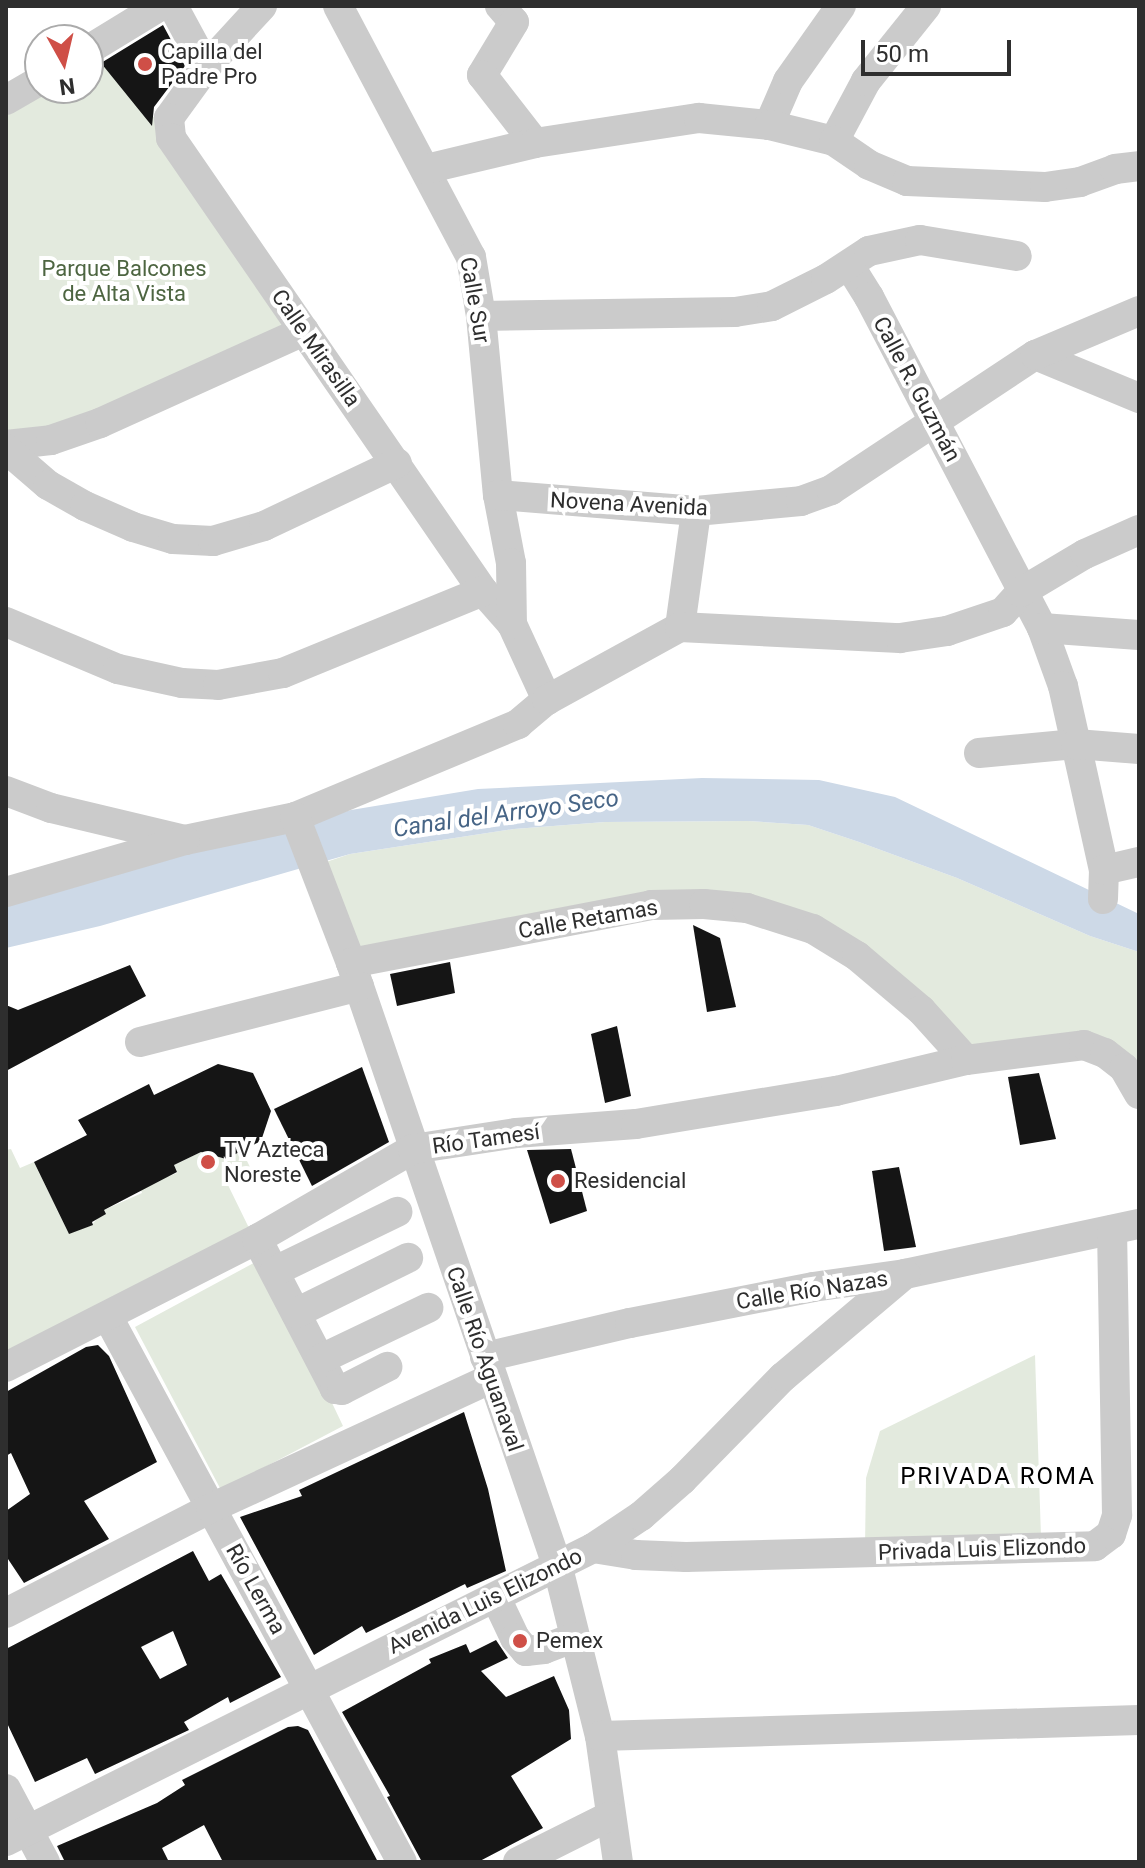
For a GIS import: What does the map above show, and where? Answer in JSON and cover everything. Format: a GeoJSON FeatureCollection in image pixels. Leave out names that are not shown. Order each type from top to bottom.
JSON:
{"type":"FeatureCollection","features":[{"type":"Feature","properties":{"kind":"street"},"geometry":{"type":"LineString","coordinates":[[104,40],[160,6]]}},
{"type":"Feature","properties":{"kind":"street"},"geometry":{"type":"LineString","coordinates":[[173,6],[206,67]]}},
{"type":"Feature","properties":{"kind":"street","name":"Calle Mirasilla"},"geometry":{"type":"LineString","coordinates":[[262,6],[206,67],[169,118],[170,134],[483,591],[512,624],[547,700]]}},
{"type":"Feature","properties":{"kind":"street","name":"Calle Sur"},"geometry":{"type":"LineString","coordinates":[[338,6],[471,257],[481,316],[498,495],[511,563],[512,624]]}},
{"type":"Feature","properties":{"kind":"street"},"geometry":{"type":"LineString","coordinates":[[500,6],[514,22],[482,75],[535,143]]}},
{"type":"Feature","properties":{"kind":"street"},"geometry":{"type":"LineString","coordinates":[[769,125],[788,81],[841,6]]}},
{"type":"Feature","properties":{"kind":"street"},"geometry":{"type":"LineString","coordinates":[[834,141],[866,81],[926,6]]}},
{"type":"Feature","properties":{"kind":"street"},"geometry":{"type":"LineString","coordinates":[[6,100],[24,89]]}},
{"type":"Feature","properties":{"kind":"street"},"geometry":{"type":"LineString","coordinates":[[426,169],[535,143],[699,118],[769,125],[834,141],[869,165],[907,181],[1045,187],[1080,182],[1115,169],[1139,166]]}},
{"type":"Feature","properties":{"kind":"street"},"geometry":{"type":"LineString","coordinates":[[481,316],[735,312],[772,306],[869,251],[920,240],[1017,256]]}},
{"type":"Feature","properties":{"kind":"street","name":"Calle R. Guzmán"},"geometry":{"type":"LineString","coordinates":[[849,265],[936,423],[1042,628],[1063,686],[1103,885],[1139,862]]}},
{"type":"Feature","properties":{"kind":"street","name":"Novena Avenida"},"geometry":{"type":"LineString","coordinates":[[498,495],[696,511],[801,501],[831,490],[1035,355],[1139,311]]}},
{"type":"Feature","properties":{"kind":"street"},"geometry":{"type":"LineString","coordinates":[[6,447],[51,440],[100,423],[304,331]]}},
{"type":"Feature","properties":{"kind":"street"},"geometry":{"type":"LineString","coordinates":[[1035,355],[1139,398]]}},
{"type":"Feature","properties":{"kind":"street"},"geometry":{"type":"LineString","coordinates":[[6,447],[48,485],[85,506],[133,527],[187,540],[213,541],[264,526],[397,463]]}},
{"type":"Feature","properties":{"kind":"street"},"geometry":{"type":"LineString","coordinates":[[680,627],[696,511]]}},
{"type":"Feature","properties":{"kind":"street"},"geometry":{"type":"LineString","coordinates":[[6,892],[185,840],[296,822],[518,724],[547,700],[680,627],[900,638],[977,623],[1003,612],[1021,592],[1085,554],[1139,530]]}},
{"type":"Feature","properties":{"kind":"street"},"geometry":{"type":"LineString","coordinates":[[6,622],[118,669],[182,683],[218,685],[283,673],[483,591]]}},
{"type":"Feature","properties":{"kind":"street"},"geometry":{"type":"LineString","coordinates":[[1042,628],[1139,635]]}},
{"type":"Feature","properties":{"kind":"street"},"geometry":{"type":"LineString","coordinates":[[979,753],[1076,744],[1139,749]]}},
{"type":"Feature","properties":{"kind":"street"},"geometry":{"type":"LineString","coordinates":[[6,791],[51,808],[185,840]]}},
{"type":"Feature","properties":{"kind":"street","name":"Calle Río Aguanaval"},"geometry":{"type":"LineString","coordinates":[[296,822],[355,974],[558,1568],[600,1736],[618,1862]]}},
{"type":"Feature","properties":{"kind":"street","name":"Calle Retamas"},"geometry":{"type":"LineString","coordinates":[[140,1042],[355,974],[651,905],[704,904],[747,908],[813,929],[857,956],[921,1010],[966,1060]]}},
{"type":"Feature","properties":{"kind":"street","name":"Río Tamesí"},"geometry":{"type":"LineString","coordinates":[[6,1367],[257,1239],[413,1149],[516,1133],[636,1124],[836,1091],[966,1060],[1084,1045],[1105,1053],[1124,1068],[1139,1094]]}},
{"type":"Feature","properties":{"kind":"street"},"geometry":{"type":"LineString","coordinates":[[275,1271],[397,1212]]}},
{"type":"Feature","properties":{"kind":"street","name":"Calle Río Nazas"},"geometry":{"type":"LineString","coordinates":[[6,1613],[488,1368],[630,1323],[813,1287],[905,1274],[1126,1227]]}},
{"type":"Feature","properties":{"kind":"street","name":"Privada Luis Elizondo"},"geometry":{"type":"LineString","coordinates":[[593,1548],[636,1555],[686,1557],[1095,1546],[1111,1534],[1117,1515],[1126,1227]]}},
{"type":"Feature","properties":{"kind":"street"},"geometry":{"type":"LineString","coordinates":[[257,1239],[337,1390],[387,1367]]}},
{"type":"Feature","properties":{"kind":"street"},"geometry":{"type":"LineString","coordinates":[[296,1313],[408,1258]]}},
{"type":"Feature","properties":{"kind":"street","name":"Avenida Luis Elizondo"},"geometry":{"type":"LineString","coordinates":[[17,1835],[593,1548],[641,1516],[672,1489],[783,1377],[905,1274]]}},
{"type":"Feature","properties":{"kind":"street"},"geometry":{"type":"LineString","coordinates":[[321,1359],[428,1308]]}},
{"type":"Feature","properties":{"kind":"street","name":"Río Lerma"},"geometry":{"type":"LineString","coordinates":[[108,1317],[402,1862]]}},
{"type":"Feature","properties":{"kind":"street"},"geometry":{"type":"LineString","coordinates":[[496,1598],[515,1638],[526,1651],[575,1637]]}},
{"type":"Feature","properties":{"kind":"street"},"geometry":{"type":"LineString","coordinates":[[600,1736],[1139,1720]]}},
{"type":"Feature","properties":{"kind":"street"},"geometry":{"type":"LineString","coordinates":[[6,1789],[17,1835],[45,1862]]}},
{"type":"Feature","properties":{"kind":"street"},"geometry":{"type":"LineString","coordinates":[[518,1862],[610,1816]]}},
{"type":"Feature","properties":{"kind":"green space","name":"Parque Balcones de Alta Vista"},"geometry":{"type":"Polygon","coordinates":[[[104,64],[170,134],[304,331],[6,445],[6,110],[24,99],[24,104],[104,104],[104,64]]]}},
{"type":"Feature","properties":{"kind":"green space"},"geometry":{"type":"Polygon","coordinates":[[[748,821],[808,825],[859,842],[957,878],[1090,936],[1139,952],[1139,1069],[1105,1053],[966,1060],[857,956],[704,904],[351,963],[314,866],[350,854],[514,829],[605,822],[748,821]]]}},
{"type":"Feature","properties":{"kind":"green space"},"geometry":{"type":"Polygon","coordinates":[[[11,1149],[20,1168],[34,1162],[69,1233],[92,1225],[104,1210],[142,1193],[140,1187],[177,1173],[174,1165],[201,1152],[226,1159],[242,1151],[252,1171],[227,1183],[249,1228],[6,1352],[6,1150],[11,1149]]]}},
{"type":"Feature","properties":{"kind":"green space"},"geometry":{"type":"Polygon","coordinates":[[[263,1258],[343,1426],[221,1490],[135,1327],[263,1258]]]}},
{"type":"Feature","properties":{"kind":"green space"},"geometry":{"type":"Polygon","coordinates":[[[1035,1355],[1041,1537],[865,1547],[866,1478],[880,1431],[1035,1355]]]}},
{"type":"Feature","properties":{"kind":"water","name":"Canal del Arroyo Seco"},"geometry":{"type":"Polygon","coordinates":[[[702,778],[819,780],[895,797],[1139,914],[1139,952],[1090,936],[957,878],[859,842],[808,825],[748,821],[605,822],[514,829],[350,854],[100,926],[6,948],[6,902],[351,810],[478,789],[702,778]]]}},
{"type":"Feature","properties":{"kind":"building","name":"Capilla del Padre Pro"},"geometry":{"type":"Polygon","coordinates":[[[163,25],[185,66],[154,107],[152,126],[104,67],[104,61],[163,25]]]}},
{"type":"Feature","properties":{"kind":"building"},"geometry":{"type":"Polygon","coordinates":[[[693,925],[720,938],[736,1007],[707,1012],[693,925]]]}},
{"type":"Feature","properties":{"kind":"building"},"geometry":{"type":"Polygon","coordinates":[[[450,962],[455,993],[397,1006],[390,974],[450,962]]]}},
{"type":"Feature","properties":{"kind":"building"},"geometry":{"type":"Polygon","coordinates":[[[130,965],[146,996],[6,1071],[6,1005],[18,1010],[130,965]]]}},
{"type":"Feature","properties":{"kind":"building","name":"Residencial"},"geometry":{"type":"Polygon","coordinates":[[[617,1026],[631,1096],[605,1103],[591,1034],[617,1026]]]}},
{"type":"Feature","properties":{"kind":"building"},"geometry":{"type":"Polygon","coordinates":[[[218,1064],[253,1073],[271,1111],[261,1141],[226,1159],[201,1152],[174,1165],[177,1172],[104,1210],[106,1214],[92,1222],[93,1225],[69,1234],[34,1162],[87,1135],[78,1120],[149,1084],[154,1095],[218,1064]]]}},
{"type":"Feature","properties":{"kind":"building"},"geometry":{"type":"Polygon","coordinates":[[[362,1067],[389,1142],[312,1186],[274,1109],[362,1067]]]}},
{"type":"Feature","properties":{"kind":"building"},"geometry":{"type":"Polygon","coordinates":[[[1039,1073],[1056,1139],[1020,1145],[1008,1077],[1039,1073]]]}},
{"type":"Feature","properties":{"kind":"building","name":"Residencial"},"geometry":{"type":"Polygon","coordinates":[[[571,1149],[587,1211],[550,1224],[527,1150],[571,1149]]]}},
{"type":"Feature","properties":{"kind":"building"},"geometry":{"type":"Polygon","coordinates":[[[899,1167],[916,1247],[884,1251],[872,1171],[899,1167]]]}},
{"type":"Feature","properties":{"kind":"building"},"geometry":{"type":"Polygon","coordinates":[[[98,1345],[109,1356],[157,1462],[84,1501],[109,1539],[24,1583],[6,1556],[6,1511],[30,1494],[11,1453],[6,1456],[6,1392],[86,1347],[98,1345]]]}},
{"type":"Feature","properties":{"kind":"building"},"geometry":{"type":"Polygon","coordinates":[[[464,1412],[488,1489],[506,1571],[467,1588],[465,1584],[366,1633],[362,1626],[314,1655],[240,1517],[302,1496],[299,1490],[464,1412]]]}},
{"type":"Feature","properties":{"kind":"building"},"geometry":{"type":"Polygon","coordinates":[[[193,1551],[209,1581],[221,1574],[281,1677],[230,1703],[228,1697],[184,1722],[189,1730],[95,1774],[87,1758],[35,1782],[6,1721],[6,1649],[193,1551]],[[173,1631],[141,1647],[160,1679],[187,1665],[173,1631]]]}},
{"type":"Feature","properties":{"kind":"building"},"geometry":{"type":"Polygon","coordinates":[[[496,1640],[508,1658],[481,1671],[506,1697],[554,1676],[569,1710],[571,1739],[511,1776],[543,1828],[478,1862],[422,1862],[387,1797],[390,1796],[342,1712],[431,1663],[429,1659],[466,1644],[470,1653],[496,1640]]]}},
{"type":"Feature","properties":{"kind":"building"},"geometry":{"type":"Polygon","coordinates":[[[298,1726],[308,1730],[378,1862],[223,1862],[204,1825],[162,1848],[169,1862],[65,1862],[57,1846],[157,1803],[185,1785],[182,1780],[288,1727],[298,1726]]]}},
{"type":"Feature","properties":{"kind":"place","name":"Capilla del Padre Pro"},"geometry":{"type":"Point","coordinates":[145,64]}},
{"type":"Feature","properties":{"kind":"place","name":"TV Azteca Noreste"},"geometry":{"type":"Point","coordinates":[208,1162]}},
{"type":"Feature","properties":{"kind":"place","name":"Residencial"},"geometry":{"type":"Point","coordinates":[558,1181]}},
{"type":"Feature","properties":{"kind":"place","name":"Pemex"},"geometry":{"type":"Point","coordinates":[520,1641]}},
{"type":"Feature","properties":{"kind":"district","name":"PRIVADA ROMA"},"geometry":{"type":"Point","coordinates":[998,1477]}}]}
